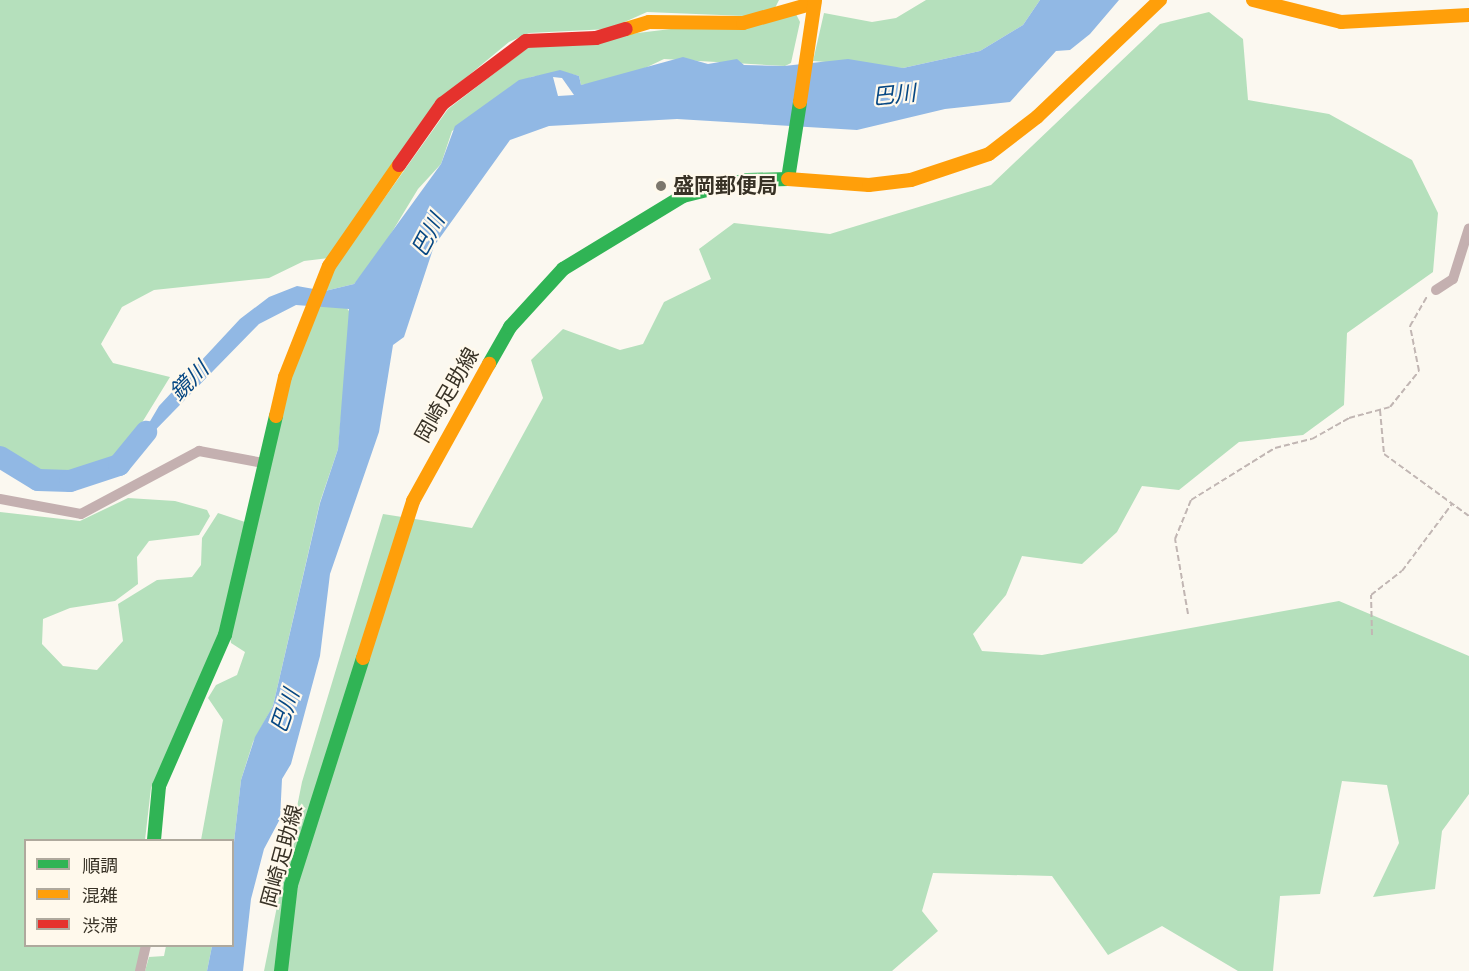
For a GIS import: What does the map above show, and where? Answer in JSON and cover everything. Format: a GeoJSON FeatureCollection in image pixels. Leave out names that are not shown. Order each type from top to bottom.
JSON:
{"type":"FeatureCollection","features":[{"type":"Feature","properties":{"kind":"main road","name":"岡崎足助線"},"geometry":{"type":"LineString","coordinates":[[280,971],[291,885],[413,501],[510,327],[563,269],[647,214],[706,189],[747,180],[788,179],[869,184],[912,180],[989,154],[1037,117],[1160,0]]}},
{"type":"Feature","properties":{"kind":"main road"},"geometry":{"type":"LineString","coordinates":[[1252,0],[1341,22],[1469,15]]}},
{"type":"Feature","properties":{"kind":"main road"},"geometry":{"type":"LineString","coordinates":[[154,839],[159,786],[225,635],[263,463],[285,377],[323,278],[442,104],[513,45],[538,38],[597,38],[649,22],[743,22],[814,1],[806,42],[788,179]]}},
{"type":"Feature","properties":{"kind":"street"},"geometry":{"type":"LineString","coordinates":[[1436,290],[1453,279],[1469,228]]}},
{"type":"Feature","properties":{"kind":"street"},"geometry":{"type":"LineString","coordinates":[[0,499],[81,514],[199,451],[263,463]]}},
{"type":"Feature","properties":{"kind":"street"},"geometry":{"type":"LineString","coordinates":[[140,971],[146,947]]}},
{"type":"Feature","properties":{"kind":"path"},"geometry":{"type":"LineString","coordinates":[[1188,614],[1175,539],[1194,496],[1275,448],[1312,439],[1349,418],[1390,407],[1419,371],[1410,326],[1418,305],[1436,290]]}},
{"type":"Feature","properties":{"kind":"path"},"geometry":{"type":"LineString","coordinates":[[1380,410],[1384,454],[1469,516]]}},
{"type":"Feature","properties":{"kind":"path"},"geometry":{"type":"LineString","coordinates":[[1372,635],[1371,595],[1402,571],[1452,504]]}},
{"type":"Feature","properties":{"kind":"green space"},"geometry":{"type":"Polygon","coordinates":[[[0,0],[779,0],[775,8],[745,16],[647,12],[609,29],[529,33],[509,42],[440,99],[329,258],[304,261],[269,278],[154,290],[122,307],[101,344],[113,363],[170,377],[119,460],[94,472],[52,478],[20,467],[0,450],[0,0]]]}},
{"type":"Feature","properties":{"kind":"green space"},"geometry":{"type":"Polygon","coordinates":[[[926,0],[1040,0],[1023,25],[980,51],[903,68],[813,61],[824,13],[872,22],[896,18],[926,0]]]}},
{"type":"Feature","properties":{"kind":"green space"},"geometry":{"type":"Polygon","coordinates":[[[1209,12],[1243,39],[1248,100],[1329,114],[1412,160],[1438,213],[1433,272],[1347,333],[1344,405],[1303,435],[1239,442],[1179,490],[1142,486],[1117,532],[1082,564],[1022,556],[1006,595],[973,634],[982,651],[1042,655],[1339,601],[1469,656],[1469,794],[1442,831],[1435,889],[1373,897],[1399,843],[1387,785],[1342,781],[1320,894],[1280,896],[1273,971],[1238,971],[1162,926],[1108,955],[1052,876],[933,873],[922,911],[938,931],[892,971],[264,971],[302,782],[383,514],[472,528],[543,398],[531,360],[563,329],[620,350],[643,344],[664,302],[711,279],[699,249],[734,223],[830,234],[991,185],[1160,24],[1209,12]]]}},
{"type":"Feature","properties":{"kind":"green space"},"geometry":{"type":"Polygon","coordinates":[[[796,14],[800,22],[791,63],[785,66],[664,59],[626,77],[581,85],[579,76],[563,72],[531,77],[452,131],[441,164],[418,189],[375,260],[354,284],[325,291],[336,266],[448,109],[530,46],[796,14]]]}},
{"type":"Feature","properties":{"kind":"green space"},"geometry":{"type":"Polygon","coordinates":[[[320,306],[346,307],[351,314],[338,449],[320,502],[273,706],[253,742],[241,780],[234,842],[234,839],[201,839],[223,720],[208,698],[216,685],[237,675],[245,652],[231,643],[230,635],[291,377],[320,306]]]}},
{"type":"Feature","properties":{"kind":"green space"},"geometry":{"type":"Polygon","coordinates":[[[128,498],[175,501],[207,510],[210,516],[199,535],[149,541],[137,557],[138,584],[115,601],[70,608],[43,619],[42,644],[63,666],[97,670],[123,641],[118,604],[157,580],[192,577],[201,565],[202,538],[218,513],[245,522],[220,635],[151,788],[145,839],[24,839],[24,947],[142,947],[136,971],[0,971],[0,512],[80,521],[128,498]]]}},
{"type":"Feature","properties":{"kind":"green space"},"geometry":{"type":"Polygon","coordinates":[[[166,947],[212,947],[207,971],[145,971],[149,957],[164,956],[166,947]]]}},
{"type":"Feature","properties":{"kind":"water","name":"巴川"},"geometry":{"type":"Polygon","coordinates":[[[1040,0],[1119,0],[1090,34],[1070,50],[1056,51],[1010,102],[945,109],[857,130],[677,119],[549,126],[510,140],[434,246],[404,337],[393,345],[379,432],[330,574],[320,656],[291,764],[282,779],[280,819],[264,849],[251,899],[243,971],[207,971],[212,947],[234,947],[234,842],[241,780],[255,737],[273,706],[320,503],[338,449],[349,309],[296,305],[259,324],[129,457],[159,406],[240,319],[269,297],[297,286],[325,291],[354,284],[441,164],[455,126],[519,80],[560,70],[579,76],[581,85],[683,57],[708,64],[737,59],[744,65],[784,66],[848,59],[903,68],[980,51],[1023,25],[1040,0]],[[553,77],[558,96],[574,95],[562,78],[553,77]]]}},
{"type":"Feature","properties":{"kind":"waterway","name":"鏡川"},"geometry":{"type":"LineString","coordinates":[[0,457],[38,480],[70,481],[119,465],[146,432]]}},
{"type":"Feature","properties":{"kind":"traffic: fast"},"geometry":{"type":"LineString","coordinates":[[489,364],[510,327],[563,269],[683,196],[747,180],[788,179],[800,102]]}},
{"type":"Feature","properties":{"kind":"traffic: fast"},"geometry":{"type":"LineString","coordinates":[[154,839],[159,786],[225,635],[276,416]]}},
{"type":"Feature","properties":{"kind":"traffic: fast"},"geometry":{"type":"LineString","coordinates":[[281,971],[291,885],[363,658]]}},
{"type":"Feature","properties":{"kind":"traffic: slow"},"geometry":{"type":"LineString","coordinates":[[800,102],[815,0]]}},
{"type":"Feature","properties":{"kind":"traffic: slow"},"geometry":{"type":"LineString","coordinates":[[788,179],[869,185],[911,180],[989,154],[1037,117],[1160,0]]}},
{"type":"Feature","properties":{"kind":"traffic: slow"},"geometry":{"type":"LineString","coordinates":[[1253,0],[1341,22],[1469,15]]}},
{"type":"Feature","properties":{"kind":"traffic: slow"},"geometry":{"type":"LineString","coordinates":[[626,29],[649,22],[743,23],[814,3]]}},
{"type":"Feature","properties":{"kind":"traffic: slow"},"geometry":{"type":"LineString","coordinates":[[276,416],[285,377],[329,266],[399,165]]}},
{"type":"Feature","properties":{"kind":"traffic: slow"},"geometry":{"type":"LineString","coordinates":[[363,658],[413,501],[489,364]]}},
{"type":"Feature","properties":{"kind":"traffic: jam"},"geometry":{"type":"LineString","coordinates":[[399,165],[442,104],[526,41],[596,38],[626,29]]}},
{"type":"Feature","properties":{"kind":"place","name":"盛岡郵便局"},"geometry":{"type":"Point","coordinates":[661,186]}}]}
